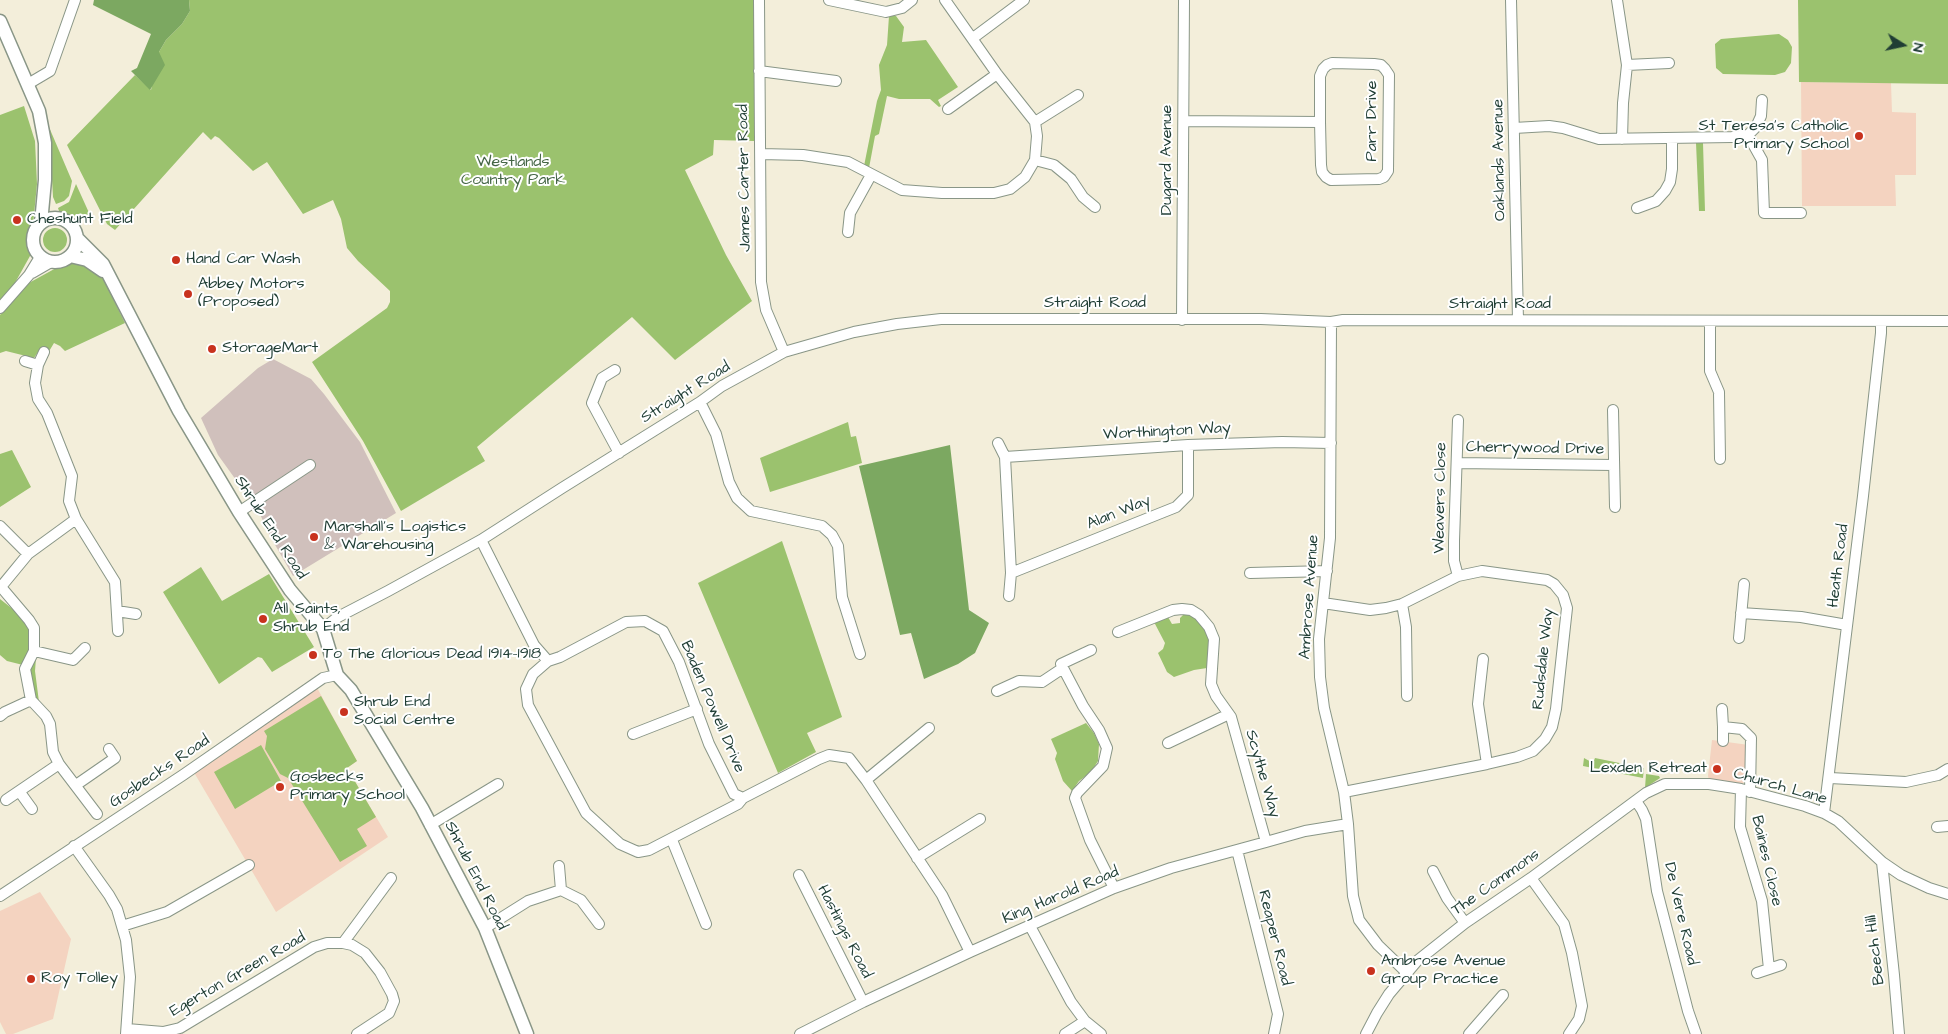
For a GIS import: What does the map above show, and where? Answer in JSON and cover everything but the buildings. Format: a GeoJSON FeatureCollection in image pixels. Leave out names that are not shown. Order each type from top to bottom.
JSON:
{"type":"FeatureCollection","features":[{"type":"Feature","properties":{"kind":"main road"},"geometry":{"type":"LineString","coordinates":[[0,21],[39,111],[45,142],[42,223]]}},
{"type":"Feature","properties":{"kind":"main road"},"geometry":{"type":"LineString","coordinates":[[45,180],[51,208],[57,218]]}},
{"type":"Feature","properties":{"kind":"main road"},"geometry":{"type":"LineString","coordinates":[[50,218],[57,218],[64,220],[73,227],[78,239],[75,249],[70,256],[59,262],[46,259],[35,250],[33,242],[35,230],[42,223],[50,218]]}},
{"type":"Feature","properties":{"kind":"main road","name":"Shrub End Road"},"geometry":{"type":"LineString","coordinates":[[78,239],[96,255],[109,275],[179,411],[239,512],[290,590],[323,629],[337,675],[351,690],[430,825],[485,928],[527,1034]]}},
{"type":"Feature","properties":{"kind":"main road","name":"Shrub End Road"},"geometry":{"type":"LineString","coordinates":[[70,256],[87,260],[109,275]]}},
{"type":"Feature","properties":{"kind":"street"},"geometry":{"type":"LineString","coordinates":[[28,84],[50,71],[76,0]]}},
{"type":"Feature","properties":{"kind":"street","name":"James Carter Road"},"geometry":{"type":"LineString","coordinates":[[759,0],[761,282],[766,310],[784,352]]}},
{"type":"Feature","properties":{"kind":"street"},"geometry":{"type":"LineString","coordinates":[[830,0],[886,12],[902,8],[912,0]]}},
{"type":"Feature","properties":{"kind":"street"},"geometry":{"type":"LineString","coordinates":[[761,154],[803,155],[848,162],[902,190],[994,194],[1010,188],[1025,177],[1035,160],[1037,136],[1035,122],[997,74],[945,0]]}},
{"type":"Feature","properties":{"kind":"street"},"geometry":{"type":"LineString","coordinates":[[973,38],[1024,0]]}},
{"type":"Feature","properties":{"kind":"street","name":"Dugard Avenue"},"geometry":{"type":"LineString","coordinates":[[1182,320],[1184,0]]}},
{"type":"Feature","properties":{"kind":"street","name":"Oaklands Avenue"},"geometry":{"type":"LineString","coordinates":[[1511,0],[1518,320]]}},
{"type":"Feature","properties":{"kind":"street"},"geometry":{"type":"LineString","coordinates":[[1617,0],[1627,65],[1622,139]]}},
{"type":"Feature","properties":{"kind":"street","name":"Parr Drive"},"geometry":{"type":"LineString","coordinates":[[1332,63],[1381,65],[1389,75],[1388,171],[1384,177],[1379,179],[1341,180],[1331,180],[1326,177],[1322,172],[1321,164],[1320,122],[1320,76],[1326,66],[1332,63]]}},
{"type":"Feature","properties":{"kind":"street"},"geometry":{"type":"LineString","coordinates":[[1627,65],[1669,63]]}},
{"type":"Feature","properties":{"kind":"street"},"geometry":{"type":"LineString","coordinates":[[759,71],[836,81]]}},
{"type":"Feature","properties":{"kind":"street"},"geometry":{"type":"LineString","coordinates":[[948,109],[997,74]]}},
{"type":"Feature","properties":{"kind":"street"},"geometry":{"type":"LineString","coordinates":[[1035,122],[1078,95]]}},
{"type":"Feature","properties":{"kind":"street"},"geometry":{"type":"LineString","coordinates":[[1514,128],[1549,126],[1563,128],[1599,139],[1732,137],[1748,135],[1756,127],[1761,116],[1762,100]]}},
{"type":"Feature","properties":{"kind":"street"},"geometry":{"type":"LineString","coordinates":[[1184,121],[1320,122]]}},
{"type":"Feature","properties":{"kind":"street"},"geometry":{"type":"LineString","coordinates":[[1748,135],[1762,160],[1764,213],[1801,213]]}},
{"type":"Feature","properties":{"kind":"street"},"geometry":{"type":"LineString","coordinates":[[1638,208],[1656,202],[1670,182],[1672,139]]}},
{"type":"Feature","properties":{"kind":"street"},"geometry":{"type":"LineString","coordinates":[[1035,160],[1054,165],[1071,180],[1082,197],[1095,207]]}},
{"type":"Feature","properties":{"kind":"street"},"geometry":{"type":"LineString","coordinates":[[848,232],[850,214],[871,175]]}},
{"type":"Feature","properties":{"kind":"street"},"geometry":{"type":"LineString","coordinates":[[0,308],[46,259]]}},
{"type":"Feature","properties":{"kind":"street","name":"Straight Road"},"geometry":{"type":"LineString","coordinates":[[323,629],[338,616],[388,592],[481,540],[700,402],[722,386],[784,352],[854,332],[897,324],[941,319],[1332,322],[1342,320],[1948,321]]}},
{"type":"Feature","properties":{"kind":"street"},"geometry":{"type":"LineString","coordinates":[[1710,320],[1710,371],[1719,392],[1720,459]]}},
{"type":"Feature","properties":{"kind":"street","name":"Ambrose Avenue"},"geometry":{"type":"LineString","coordinates":[[1332,322],[1330,538],[1319,639],[1320,677],[1324,708],[1344,792],[1353,896],[1359,920],[1378,945],[1406,972]]}},
{"type":"Feature","properties":{"kind":"street","name":"Heath Road"},"geometry":{"type":"LineString","coordinates":[[1824,813],[1830,778],[1881,333],[1880,322]]}},
{"type":"Feature","properties":{"kind":"street"},"geometry":{"type":"LineString","coordinates":[[44,352],[38,365],[35,383],[38,399],[47,413],[72,476],[69,500],[76,519],[115,582],[118,631]]}},
{"type":"Feature","properties":{"kind":"street"},"geometry":{"type":"LineString","coordinates":[[25,361],[38,365]]}},
{"type":"Feature","properties":{"kind":"street"},"geometry":{"type":"LineString","coordinates":[[615,370],[602,378],[592,403],[619,453]]}},
{"type":"Feature","properties":{"kind":"street"},"geometry":{"type":"LineString","coordinates":[[700,402],[716,434],[729,482],[737,498],[751,511],[822,526],[832,535],[838,546],[842,597],[860,654]]}},
{"type":"Feature","properties":{"kind":"street","name":"Cherrywood Drive"},"geometry":{"type":"LineString","coordinates":[[1613,410],[1614,507]]}},
{"type":"Feature","properties":{"kind":"street","name":"Weavers Close"},"geometry":{"type":"LineString","coordinates":[[1458,420],[1454,541],[1454,560],[1458,576]]}},
{"type":"Feature","properties":{"kind":"street","name":"Worthington Way"},"geometry":{"type":"LineString","coordinates":[[1005,457],[1188,445],[1282,442],[1331,443]]}},
{"type":"Feature","properties":{"kind":"street"},"geometry":{"type":"LineString","coordinates":[[998,444],[1005,457],[1011,573],[1010,596]]}},
{"type":"Feature","properties":{"kind":"street","name":"Alan Way"},"geometry":{"type":"LineString","coordinates":[[1011,573],[1176,507],[1188,495],[1188,445]]}},
{"type":"Feature","properties":{"kind":"street","name":"Cherrywood Drive"},"geometry":{"type":"LineString","coordinates":[[1456,463],[1614,465]]}},
{"type":"Feature","properties":{"kind":"street"},"geometry":{"type":"LineString","coordinates":[[239,512],[310,465]]}},
{"type":"Feature","properties":{"kind":"street"},"geometry":{"type":"LineString","coordinates":[[76,519],[28,554],[1,588],[34,628],[34,651],[25,669],[31,700],[46,716],[50,724],[53,752],[59,764],[97,814]]}},
{"type":"Feature","properties":{"kind":"street"},"geometry":{"type":"LineString","coordinates":[[0,526],[28,554]]}},
{"type":"Feature","properties":{"kind":"street"},"geometry":{"type":"LineString","coordinates":[[481,540],[534,644],[548,660],[533,674],[526,689],[528,705],[586,813],[620,844],[638,852],[649,850],[672,840],[738,804],[743,798],[819,759],[829,755],[849,758],[866,780],[942,896],[970,952]]}},
{"type":"Feature","properties":{"kind":"street"},"geometry":{"type":"LineString","coordinates":[[1250,573],[1327,571]]}},
{"type":"Feature","properties":{"kind":"street","name":"Rudsdale Way"},"geometry":{"type":"LineString","coordinates":[[1323,603],[1370,610],[1386,608],[1402,604],[1458,576],[1482,571],[1547,580],[1554,584],[1563,594],[1567,608],[1556,709],[1552,727],[1545,739],[1533,751],[1487,764],[1344,792]]}},
{"type":"Feature","properties":{"kind":"street"},"geometry":{"type":"LineString","coordinates":[[1739,638],[1744,584]]}},
{"type":"Feature","properties":{"kind":"street"},"geometry":{"type":"LineString","coordinates":[[1402,604],[1406,627],[1407,696]]}},
{"type":"Feature","properties":{"kind":"street","name":"Scythe Way"},"geometry":{"type":"LineString","coordinates":[[1118,632],[1173,610],[1191,610],[1200,615],[1209,627],[1214,639],[1211,684],[1216,696],[1229,714],[1266,842]]}},
{"type":"Feature","properties":{"kind":"street"},"geometry":{"type":"LineString","coordinates":[[117,611],[136,614]]}},
{"type":"Feature","properties":{"kind":"street"},"geometry":{"type":"LineString","coordinates":[[1741,613],[1801,617],[1847,624]]}},
{"type":"Feature","properties":{"kind":"street","name":"Baden Powell Drive"},"geometry":{"type":"LineString","coordinates":[[548,660],[560,657],[626,622],[645,621],[663,631],[679,662],[709,744],[734,794],[743,798]]}},
{"type":"Feature","properties":{"kind":"street"},"geometry":{"type":"LineString","coordinates":[[34,651],[74,665],[84,648]]}},
{"type":"Feature","properties":{"kind":"street"},"geometry":{"type":"LineString","coordinates":[[997,691],[1019,681],[1042,682],[1061,663],[1091,650]]}},
{"type":"Feature","properties":{"kind":"street"},"geometry":{"type":"LineString","coordinates":[[1483,659],[1478,704],[1487,764]]}},
{"type":"Feature","properties":{"kind":"street"},"geometry":{"type":"LineString","coordinates":[[1061,663],[1083,706],[1099,730],[1107,748],[1103,766],[1077,793],[1075,798],[1090,840],[1114,888]]}},
{"type":"Feature","properties":{"kind":"street","name":"Gosbecks Road"},"geometry":{"type":"LineString","coordinates":[[0,896],[175,780],[323,678],[337,675]]}},
{"type":"Feature","properties":{"kind":"street"},"geometry":{"type":"LineString","coordinates":[[0,716],[31,700]]}},
{"type":"Feature","properties":{"kind":"street"},"geometry":{"type":"LineString","coordinates":[[633,734],[697,709]]}},
{"type":"Feature","properties":{"kind":"street"},"geometry":{"type":"LineString","coordinates":[[1722,709],[1723,740]]}},
{"type":"Feature","properties":{"kind":"street","name":"Scythe Way"},"geometry":{"type":"LineString","coordinates":[[1168,743],[1229,714]]}},
{"type":"Feature","properties":{"kind":"street","name":"Baines Close"},"geometry":{"type":"LineString","coordinates":[[1723,727],[1742,729],[1750,738],[1746,790],[1740,828],[1762,901],[1769,968]]}},
{"type":"Feature","properties":{"kind":"street"},"geometry":{"type":"LineString","coordinates":[[866,780],[929,728]]}},
{"type":"Feature","properties":{"kind":"street"},"geometry":{"type":"LineString","coordinates":[[76,785],[118,763],[109,749]]}},
{"type":"Feature","properties":{"kind":"street"},"geometry":{"type":"LineString","coordinates":[[6,800],[59,764]]}},
{"type":"Feature","properties":{"kind":"street"},"geometry":{"type":"LineString","coordinates":[[1830,778],[1906,782],[1938,776],[1948,769]]}},
{"type":"Feature","properties":{"kind":"street","name":"Church Lane"},"geometry":{"type":"LineString","coordinates":[[1669,783],[1709,784],[1746,790],[1824,813],[1838,821],[1882,862],[1901,875],[1929,888],[1948,894]]}},
{"type":"Feature","properties":{"kind":"street","name":"The Commons"},"geometry":{"type":"LineString","coordinates":[[1366,1034],[1377,1013],[1406,972],[1417,960],[1465,923],[1531,878],[1646,793],[1669,783]]}},
{"type":"Feature","properties":{"kind":"street"},"geometry":{"type":"LineString","coordinates":[[430,825],[498,784]]}},
{"type":"Feature","properties":{"kind":"street"},"geometry":{"type":"LineString","coordinates":[[19,791],[32,809]]}},
{"type":"Feature","properties":{"kind":"street","name":"De Vere Road"},"geometry":{"type":"LineString","coordinates":[[1636,801],[1646,819],[1657,891],[1688,1011],[1696,1034]]}},
{"type":"Feature","properties":{"kind":"street"},"geometry":{"type":"LineString","coordinates":[[917,858],[980,819]]}},
{"type":"Feature","properties":{"kind":"street","name":"King Harold Road"},"geometry":{"type":"LineString","coordinates":[[800,1034],[970,952],[1114,888],[1171,868],[1236,850],[1305,832],[1348,824]]}},
{"type":"Feature","properties":{"kind":"street"},"geometry":{"type":"LineString","coordinates":[[672,840],[706,924]]}},
{"type":"Feature","properties":{"kind":"street"},"geometry":{"type":"LineString","coordinates":[[74,846],[110,895],[122,926],[129,960],[126,1032]]}},
{"type":"Feature","properties":{"kind":"street","name":"Reaper Road"},"geometry":{"type":"LineString","coordinates":[[1236,850],[1278,1014],[1274,1034]]}},
{"type":"Feature","properties":{"kind":"street","name":"Beech Hill"},"geometry":{"type":"LineString","coordinates":[[1882,862],[1899,1034]]}},
{"type":"Feature","properties":{"kind":"street"},"geometry":{"type":"LineString","coordinates":[[122,926],[167,912],[249,865]]}},
{"type":"Feature","properties":{"kind":"street"},"geometry":{"type":"LineString","coordinates":[[559,866],[561,890]]}},
{"type":"Feature","properties":{"kind":"street"},"geometry":{"type":"LineString","coordinates":[[1433,871],[1447,898],[1465,923]]}},
{"type":"Feature","properties":{"kind":"street","name":"Hastings Road"},"geometry":{"type":"LineString","coordinates":[[799,875],[863,1002]]}},
{"type":"Feature","properties":{"kind":"street"},"geometry":{"type":"LineString","coordinates":[[357,1034],[389,1013],[394,1001],[380,972],[365,953],[352,945],[343,943],[391,878]]}},
{"type":"Feature","properties":{"kind":"street"},"geometry":{"type":"LineString","coordinates":[[1531,878],[1564,924],[1572,953],[1582,1006],[1579,1019],[1569,1034]]}},
{"type":"Feature","properties":{"kind":"street"},"geometry":{"type":"LineString","coordinates":[[485,928],[528,901],[561,890],[581,900],[599,924]]}},
{"type":"Feature","properties":{"kind":"street"},"geometry":{"type":"LineString","coordinates":[[1030,926],[1071,1002],[1085,1021],[1101,1034]]}},
{"type":"Feature","properties":{"kind":"street","name":"Egerton Green Road"},"geometry":{"type":"LineString","coordinates":[[126,1032],[163,1032],[180,1028],[314,947],[327,943],[343,943]]}},
{"type":"Feature","properties":{"kind":"street"},"geometry":{"type":"LineString","coordinates":[[1756,973],[1781,965]]}},
{"type":"Feature","properties":{"kind":"street"},"geometry":{"type":"LineString","coordinates":[[1469,1034],[1503,995]]}},
{"type":"Feature","properties":{"kind":"street"},"geometry":{"type":"LineString","coordinates":[[1065,1034],[1085,1021]]}},
{"type":"Feature","properties":{"kind":"shaded area","name":"St Teresa's Catholic Primary School"},"geometry":{"type":"Polygon","coordinates":[[[1801,82],[1891,83],[1892,112],[1916,113],[1916,175],[1895,175],[1896,206],[1802,206],[1801,82]]]}},
{"type":"Feature","properties":{"kind":"shaded area"},"geometry":{"type":"Polygon","coordinates":[[[273,359],[311,379],[324,394],[360,442],[396,513],[293,576],[270,536],[259,512],[218,455],[201,418],[258,368],[273,359]]]}},
{"type":"Feature","properties":{"kind":"shaded area","name":"Gosbecks Primary School"},"geometry":{"type":"Polygon","coordinates":[[[315,684],[357,761],[347,768],[388,837],[276,912],[192,769],[315,684]]]}},
{"type":"Feature","properties":{"kind":"shaded area"},"geometry":{"type":"Polygon","coordinates":[[[1712,740],[1749,745],[1749,774],[1742,785],[1709,780],[1712,740]]]}},
{"type":"Feature","properties":{"kind":"shaded area","name":"Roy Tolley"},"geometry":{"type":"Polygon","coordinates":[[[40,892],[71,939],[53,1019],[13,1034],[6,1034],[0,1022],[0,911],[40,892]]]}},
{"type":"Feature","properties":{"kind":"green space"},"geometry":{"type":"Polygon","coordinates":[[[94,0],[189,0],[190,11],[182,24],[166,40],[159,52],[165,65],[150,90],[131,71],[137,68],[151,34],[93,5],[94,0]]]}},
{"type":"Feature","properties":{"kind":"green space","name":"Westlands Country Park"},"geometry":{"type":"Polygon","coordinates":[[[189,0],[755,0],[754,141],[714,140],[713,155],[685,170],[726,255],[752,301],[675,360],[632,317],[477,447],[485,461],[401,511],[363,441],[312,362],[387,308],[390,302],[390,291],[347,248],[341,219],[333,200],[303,214],[267,162],[253,171],[219,138],[215,136],[211,140],[203,132],[115,230],[107,224],[67,145],[135,75],[151,90],[159,52],[166,40],[182,24],[190,11],[189,0]]]}},
{"type":"Feature","properties":{"kind":"green space"},"geometry":{"type":"Polygon","coordinates":[[[1798,0],[1948,0],[1948,84],[1799,82],[1798,0]]]}},
{"type":"Feature","properties":{"kind":"green space"},"geometry":{"type":"Polygon","coordinates":[[[889,16],[896,16],[904,27],[902,42],[926,40],[958,87],[938,100],[941,106],[939,107],[930,99],[899,99],[887,96],[879,134],[875,136],[869,168],[864,166],[877,101],[881,90],[879,65],[887,45],[889,16]]]}},
{"type":"Feature","properties":{"kind":"green space"},"geometry":{"type":"Polygon","coordinates":[[[1779,34],[1788,40],[1792,47],[1791,63],[1785,72],[1775,75],[1723,74],[1716,68],[1715,44],[1721,39],[1779,34]]]}},
{"type":"Feature","properties":{"kind":"green space","name":"Cheshunt Field"},"geometry":{"type":"Polygon","coordinates":[[[24,106],[35,141],[37,184],[30,256],[11,290],[0,302],[0,115],[24,106]]]}},
{"type":"Feature","properties":{"kind":"green space"},"geometry":{"type":"Polygon","coordinates":[[[43,113],[72,181],[69,196],[64,201],[56,204],[53,197],[50,143],[43,113]]]}},
{"type":"Feature","properties":{"kind":"green space"},"geometry":{"type":"Polygon","coordinates":[[[1696,143],[1703,143],[1705,211],[1699,211],[1696,143]]]}},
{"type":"Feature","properties":{"kind":"green space"},"geometry":{"type":"Polygon","coordinates":[[[76,184],[90,215],[68,217],[59,211],[58,208],[69,202],[76,184]]]}},
{"type":"Feature","properties":{"kind":"green space"},"geometry":{"type":"Polygon","coordinates":[[[55,228],[60,229],[66,235],[66,245],[60,251],[55,252],[50,251],[44,245],[43,240],[44,235],[50,229],[55,228]]]}},
{"type":"Feature","properties":{"kind":"green space"},"geometry":{"type":"Polygon","coordinates":[[[67,262],[84,263],[101,274],[125,323],[65,351],[54,343],[48,353],[40,349],[34,358],[6,351],[0,353],[0,315],[27,284],[67,262]]]}},
{"type":"Feature","properties":{"kind":"green space"},"geometry":{"type":"Polygon","coordinates":[[[848,422],[851,437],[856,436],[862,463],[770,492],[760,458],[848,422]]]}},
{"type":"Feature","properties":{"kind":"green space"},"geometry":{"type":"Polygon","coordinates":[[[950,445],[969,610],[989,623],[975,653],[958,664],[924,679],[911,633],[900,635],[859,466],[950,445]]]}},
{"type":"Feature","properties":{"kind":"green space"},"geometry":{"type":"Polygon","coordinates":[[[12,450],[31,487],[0,507],[0,454],[12,450]]]}},
{"type":"Feature","properties":{"kind":"green space"},"geometry":{"type":"Polygon","coordinates":[[[782,541],[842,717],[807,733],[816,752],[778,773],[698,583],[782,541]]]}},
{"type":"Feature","properties":{"kind":"green space"},"geometry":{"type":"Polygon","coordinates":[[[201,567],[222,601],[269,574],[314,647],[272,672],[262,658],[258,657],[219,684],[163,592],[201,567]]]}},
{"type":"Feature","properties":{"kind":"green space"},"geometry":{"type":"Polygon","coordinates":[[[0,599],[19,614],[32,632],[32,645],[23,665],[7,661],[0,655],[0,599]]]}},
{"type":"Feature","properties":{"kind":"green space"},"geometry":{"type":"Polygon","coordinates":[[[1185,613],[1198,618],[1211,639],[1207,668],[1174,677],[1167,672],[1158,653],[1163,649],[1165,643],[1154,622],[1168,617],[1172,624],[1180,623],[1180,618],[1185,613]]]}},
{"type":"Feature","properties":{"kind":"green space"},"geometry":{"type":"Polygon","coordinates":[[[36,658],[35,671],[39,702],[36,699],[30,674],[32,663],[36,658]]]}},
{"type":"Feature","properties":{"kind":"green space"},"geometry":{"type":"Polygon","coordinates":[[[321,696],[357,761],[347,768],[376,817],[357,829],[367,846],[340,862],[288,778],[280,774],[265,749],[267,736],[264,731],[321,696]]]}},
{"type":"Feature","properties":{"kind":"green space"},"geometry":{"type":"Polygon","coordinates":[[[1086,723],[1094,733],[1099,744],[1098,761],[1091,772],[1079,781],[1072,791],[1063,781],[1055,759],[1057,753],[1051,739],[1086,723]]]}},
{"type":"Feature","properties":{"kind":"green space"},"geometry":{"type":"Polygon","coordinates":[[[261,745],[281,781],[235,809],[214,772],[261,745]]]}},
{"type":"Feature","properties":{"kind":"green space"},"geometry":{"type":"Polygon","coordinates":[[[1584,758],[1593,763],[1595,758],[1644,768],[1643,778],[1583,766],[1584,758]]]}},
{"type":"Feature","properties":{"kind":"green space"},"geometry":{"type":"Polygon","coordinates":[[[1646,774],[1659,776],[1660,778],[1645,788],[1646,774]]]}},
{"type":"Feature","properties":{"kind":"place","name":"St Teresa's Catholic Primary School"},"geometry":{"type":"Point","coordinates":[1859,136]}},
{"type":"Feature","properties":{"kind":"place","name":"Cheshunt Field"},"geometry":{"type":"Point","coordinates":[17,220]}},
{"type":"Feature","properties":{"kind":"place","name":"Hand Car Wash"},"geometry":{"type":"Point","coordinates":[176,260]}},
{"type":"Feature","properties":{"kind":"place","name":"Abbey Motors (Proposed)"},"geometry":{"type":"Point","coordinates":[188,294]}},
{"type":"Feature","properties":{"kind":"place","name":"StorageMart"},"geometry":{"type":"Point","coordinates":[212,349]}},
{"type":"Feature","properties":{"kind":"place","name":"Marshall's Logistics & Warehousing"},"geometry":{"type":"Point","coordinates":[314,537]}},
{"type":"Feature","properties":{"kind":"place","name":"All Saints, Shrub End"},"geometry":{"type":"Point","coordinates":[263,619]}},
{"type":"Feature","properties":{"kind":"place","name":"To The Glorious Dead 1914-1918"},"geometry":{"type":"Point","coordinates":[313,655]}},
{"type":"Feature","properties":{"kind":"place","name":"Shrub End Social Centre"},"geometry":{"type":"Point","coordinates":[344,712]}},
{"type":"Feature","properties":{"kind":"place","name":"Lexden Retreat"},"geometry":{"type":"Point","coordinates":[1717,769]}},
{"type":"Feature","properties":{"kind":"place","name":"Gosbecks Primary School"},"geometry":{"type":"Point","coordinates":[280,787]}},
{"type":"Feature","properties":{"kind":"place","name":"Ambrose Avenue Group Practice"},"geometry":{"type":"Point","coordinates":[1371,971]}},
{"type":"Feature","properties":{"kind":"place","name":"Roy Tolley"},"geometry":{"type":"Point","coordinates":[31,979]}}]}
